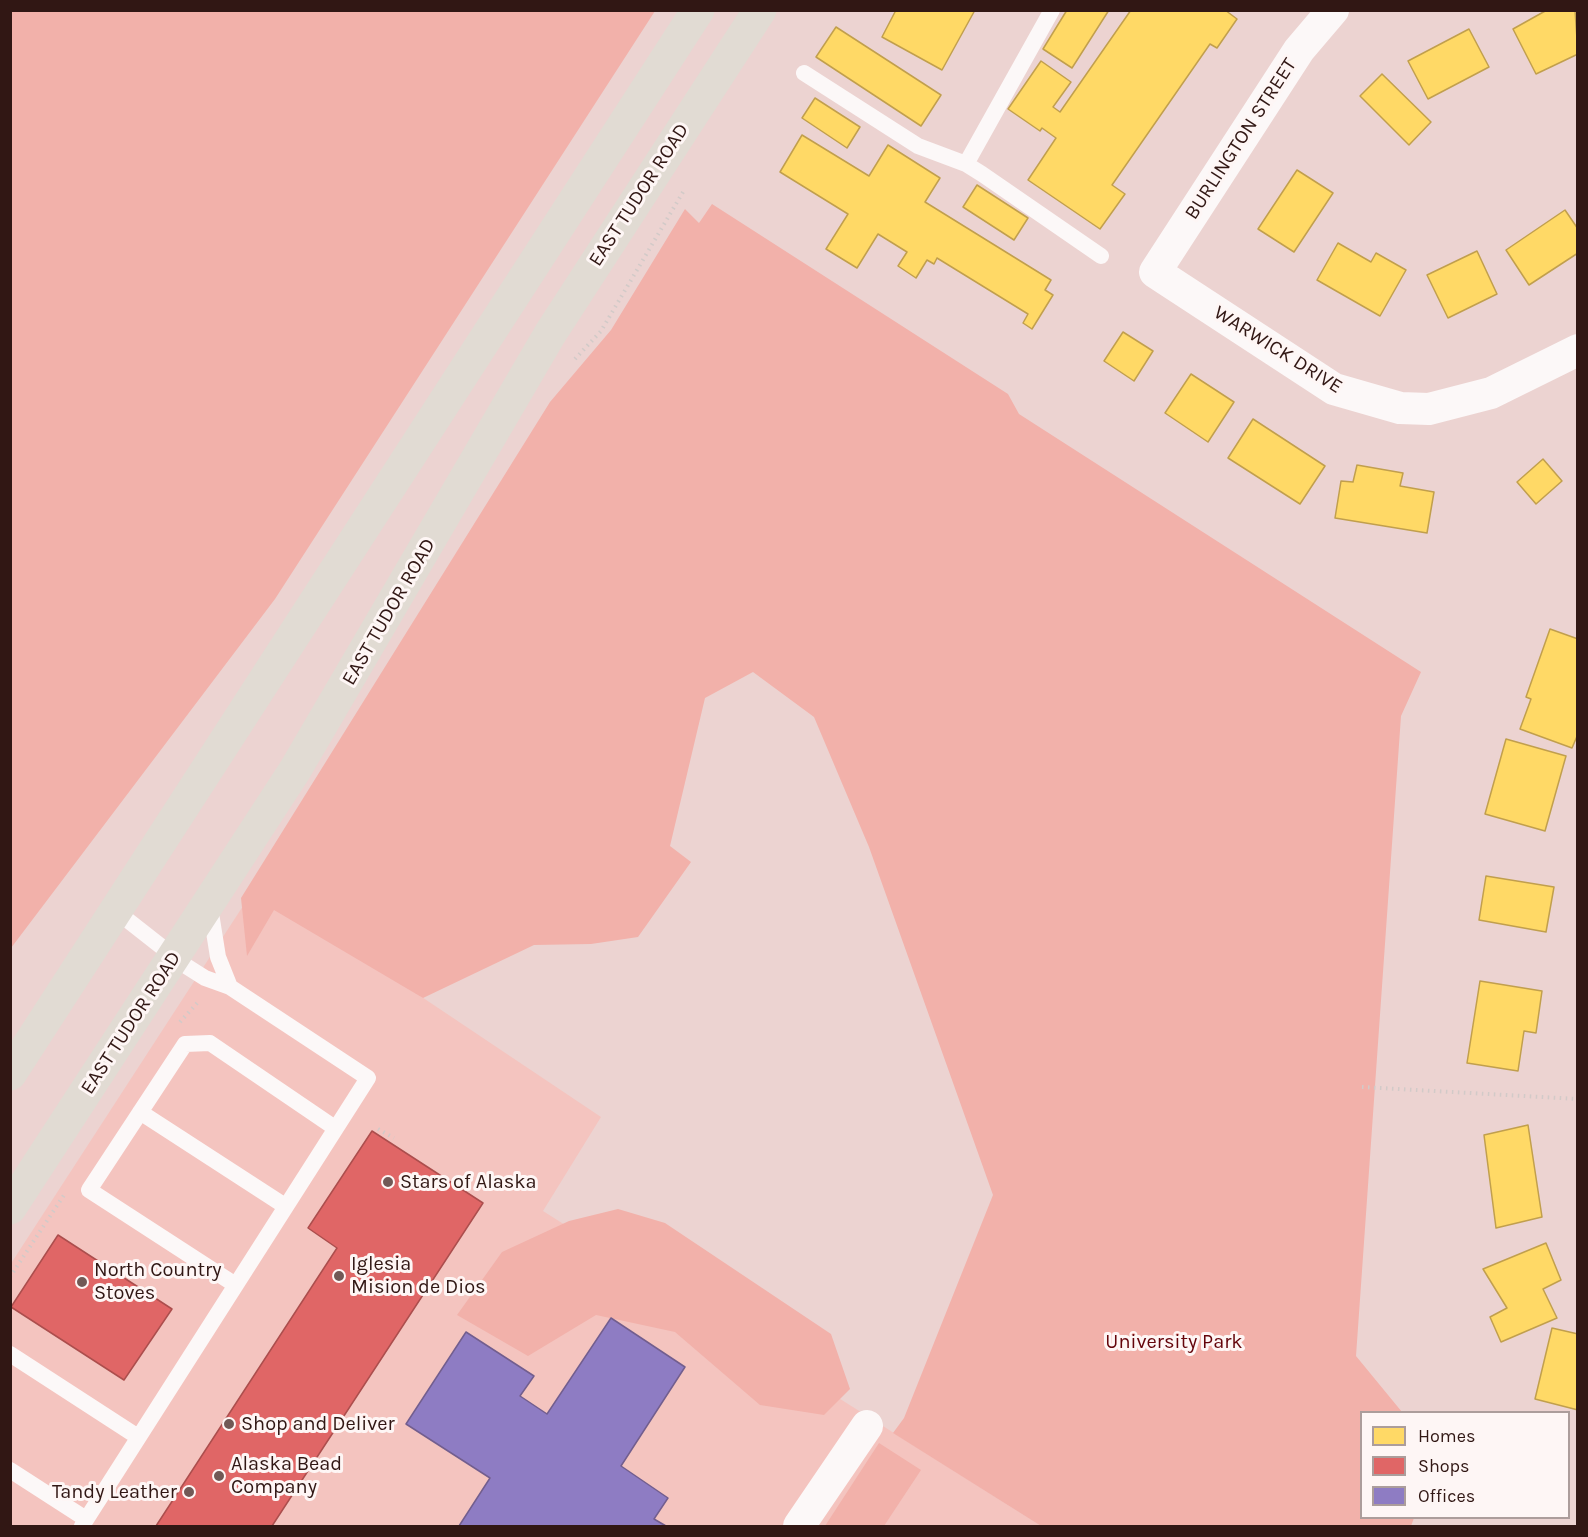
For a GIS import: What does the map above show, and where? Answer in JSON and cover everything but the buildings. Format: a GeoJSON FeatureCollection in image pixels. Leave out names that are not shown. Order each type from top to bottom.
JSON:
{"type":"FeatureCollection","features":[{"type":"Feature","properties":{"kind":"main road"},"geometry":{"type":"LineString","coordinates":[[10,1074],[698,10]]}},
{"type":"Feature","properties":{"kind":"main road","name":"EAST TUDOR ROAD"},"geometry":{"type":"LineString","coordinates":[[10,1208],[334,707],[550,334],[760,10]]}},
{"type":"Feature","properties":{"kind":"street","name":"BURLINGTON STREET"},"geometry":{"type":"LineString","coordinates":[[1155,272],[1299,50],[1333,10]]}},
{"type":"Feature","properties":{"kind":"street","name":"WARWICK DRIVE"},"geometry":{"type":"LineString","coordinates":[[1155,272],[1334,389],[1400,408],[1429,409],[1491,393],[1578,350]]}},
{"type":"Feature","properties":{"kind":"street"},"geometry":{"type":"LineString","coordinates":[[799,1527],[867,1426]]}},
{"type":"Feature","properties":{"kind":"lane"},"geometry":{"type":"LineString","coordinates":[[966,164],[1052,10]]}},
{"type":"Feature","properties":{"kind":"lane"},"geometry":{"type":"LineString","coordinates":[[804,73],[918,146],[966,164],[1101,256]]}},
{"type":"Feature","properties":{"kind":"lane"},"geometry":{"type":"LineString","coordinates":[[210,902],[218,957],[230,987]]}},
{"type":"Feature","properties":{"kind":"lane"},"geometry":{"type":"LineString","coordinates":[[10,1470],[84,1523],[234,1284],[368,1078],[230,987],[205,978],[173,957],[116,911]]}},
{"type":"Feature","properties":{"kind":"lane"},"geometry":{"type":"LineString","coordinates":[[234,1284],[89,1190],[185,1044],[210,1043],[335,1128]]}},
{"type":"Feature","properties":{"kind":"lane"},"geometry":{"type":"LineString","coordinates":[[140,1112],[285,1206]]}},
{"type":"Feature","properties":{"kind":"lane"},"geometry":{"type":"LineString","coordinates":[[10,1354],[138,1437]]}},
{"type":"Feature","properties":{"kind":"path"},"geometry":{"type":"LineString","coordinates":[[1362,1087],[1578,1099]]}},
{"type":"Feature","properties":{"kind":"path"},"geometry":{"type":"LineString","coordinates":[[378,1128],[394,1138]]}},
{"type":"Feature","properties":{"kind":"shaded area"},"geometry":{"type":"Polygon","coordinates":[[[256,886],[601,1117],[543,1211],[1041,1526],[11,1526],[10,1265],[256,886]]]}},
{"type":"Feature","properties":{"kind":"green space"},"geometry":{"type":"Polygon","coordinates":[[[10,11],[655,11],[275,599],[11,948],[10,11]]]}},
{"type":"Feature","properties":{"kind":"green space","name":"University Park"},"geometry":{"type":"Polygon","coordinates":[[[712,204],[1008,394],[1019,414],[1421,672],[1401,716],[1356,1356],[1401,1411],[1360,1411],[1360,1519],[1414,1519],[1411,1526],[1041,1526],[893,1433],[904,1418],[993,1195],[869,847],[814,717],[753,672],[705,698],[670,846],[691,862],[638,937],[591,944],[534,945],[423,998],[274,910],[247,956],[241,898],[550,402],[611,330],[685,209],[699,223],[712,204]]]}},
{"type":"Feature","properties":{"kind":"green space"},"geometry":{"type":"Polygon","coordinates":[[[618,1209],[665,1223],[831,1334],[850,1389],[824,1415],[760,1405],[675,1332],[596,1315],[528,1356],[457,1315],[502,1252],[569,1221],[618,1209]]]}},
{"type":"Feature","properties":{"kind":"green space"},"geometry":{"type":"Polygon","coordinates":[[[879,1443],[921,1470],[884,1526],[825,1526],[879,1443]]]}},
{"type":"Feature","properties":{"kind":"place","name":"Stars of Alaska"},"geometry":{"type":"Point","coordinates":[388,1182]}},
{"type":"Feature","properties":{"kind":"place","name":"Iglesia Mision de Dios"},"geometry":{"type":"Point","coordinates":[339,1276]}},
{"type":"Feature","properties":{"kind":"place","name":"North Country Stoves"},"geometry":{"type":"Point","coordinates":[82,1282]}},
{"type":"Feature","properties":{"kind":"place","name":"Shop and Deliver"},"geometry":{"type":"Point","coordinates":[229,1424]}},
{"type":"Feature","properties":{"kind":"place","name":"Alaska Bead Company"},"geometry":{"type":"Point","coordinates":[219,1476]}},
{"type":"Feature","properties":{"kind":"place","name":"Tandy Leather"},"geometry":{"type":"Point","coordinates":[189,1492]}}]}
